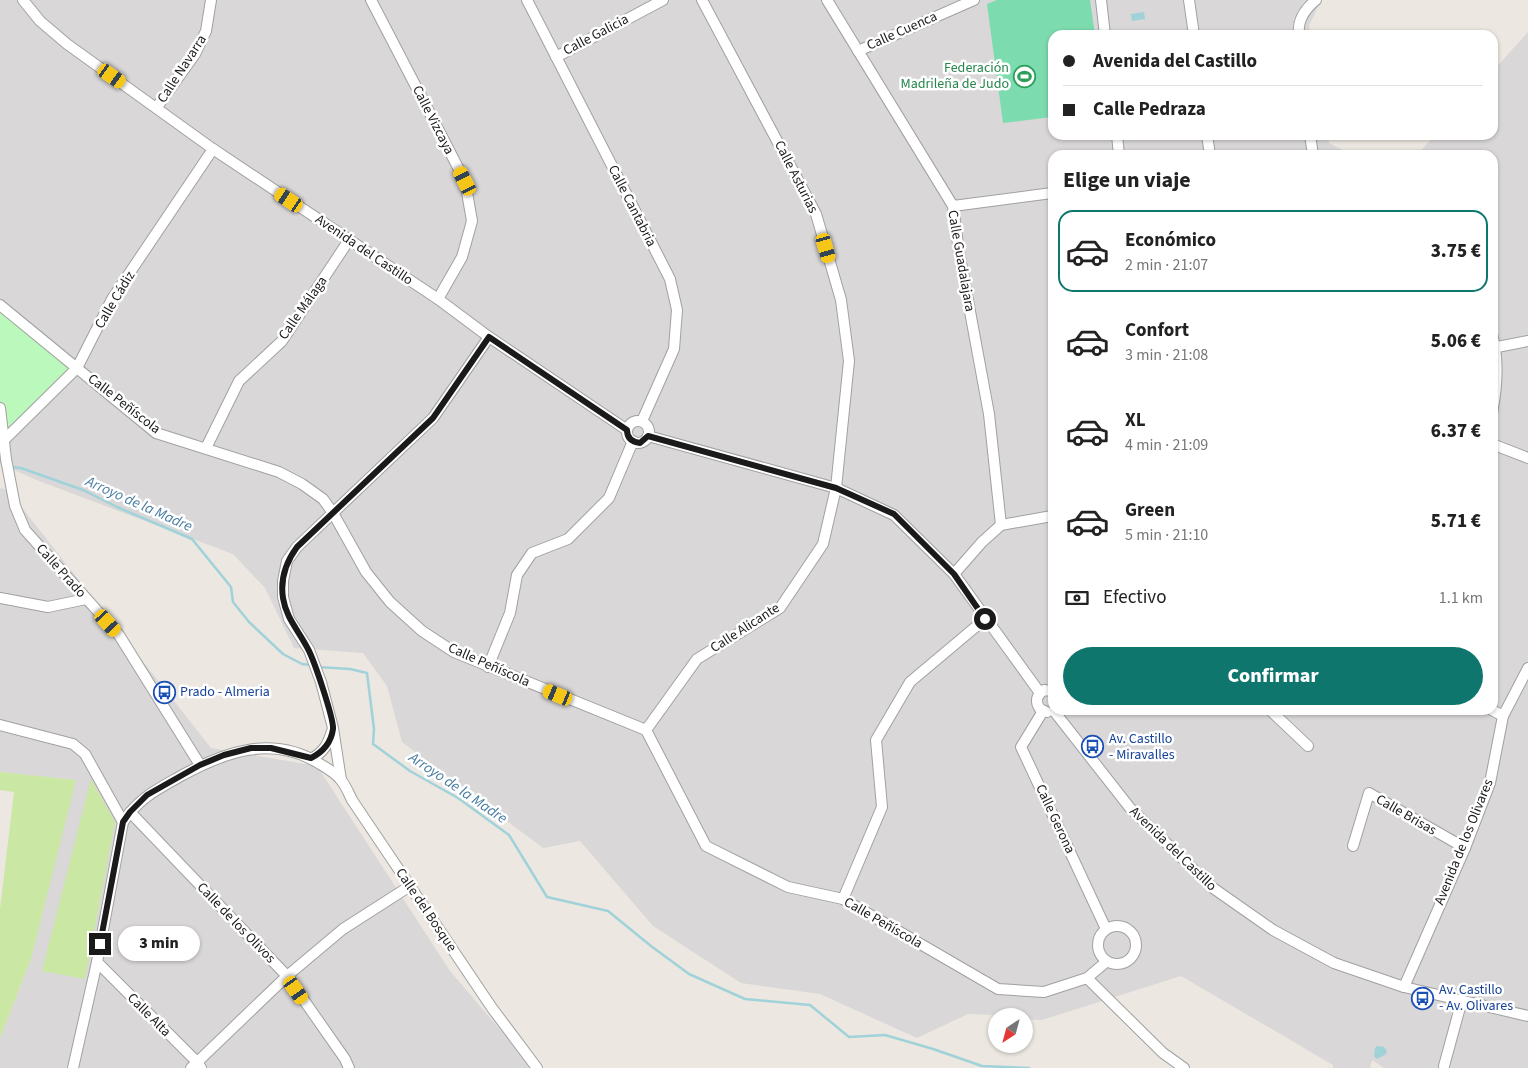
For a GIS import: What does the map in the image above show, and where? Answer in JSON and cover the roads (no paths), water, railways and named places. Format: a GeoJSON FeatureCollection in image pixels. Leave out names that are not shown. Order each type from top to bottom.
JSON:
{"type":"FeatureCollection","features":[{"type":"Feature","properties":{"kind":"street","name":"Avenida del Castillo"},"geometry":{"type":"LineString","coordinates":[[23,0],[32,13],[67,44],[213,149],[627,430]]}},
{"type":"Feature","properties":{"kind":"street","name":"Calle Navarra"},"geometry":{"type":"LineString","coordinates":[[157,108],[195,54],[206,31],[211,0]]}},
{"type":"Feature","properties":{"kind":"street","name":"Calle Vizcaya"},"geometry":{"type":"LineString","coordinates":[[372,0],[465,181],[472,221],[462,257],[438,300]]}},
{"type":"Feature","properties":{"kind":"street","name":"Calle Cantabria"},"geometry":{"type":"LineString","coordinates":[[527,0],[670,279],[677,310],[674,349],[642,422]]}},
{"type":"Feature","properties":{"kind":"street","name":"Calle Galicia"},"geometry":{"type":"LineString","coordinates":[[556,57],[663,0]]}},
{"type":"Feature","properties":{"kind":"street","name":"Calle Asturias"},"geometry":{"type":"LineString","coordinates":[[702,0],[816,214],[841,300],[849,361],[836,488]]}},
{"type":"Feature","properties":{"kind":"street","name":"Calle Guadalajara"},"geometry":{"type":"LineString","coordinates":[[826,0],[953,206],[959,252],[989,414],[1001,525]]}},
{"type":"Feature","properties":{"kind":"street","name":"Calle Cuenca"},"geometry":{"type":"LineString","coordinates":[[858,51],[974,0]]}},
{"type":"Feature","properties":{"kind":"street"},"geometry":{"type":"LineString","coordinates":[[1101,0],[1104,30]]}},
{"type":"Feature","properties":{"kind":"street"},"geometry":{"type":"LineString","coordinates":[[1189,0],[1193,30]]}},
{"type":"Feature","properties":{"kind":"street"},"geometry":{"type":"LineString","coordinates":[[1298,30],[1298,26],[1304,12],[1316,0]]}},
{"type":"Feature","properties":{"kind":"street","name":"Calle Cádiz"},"geometry":{"type":"LineString","coordinates":[[4,440],[77,368],[112,299],[213,149]]}},
{"type":"Feature","properties":{"kind":"street"},"geometry":{"type":"LineString","coordinates":[[953,206],[1048,194]]}},
{"type":"Feature","properties":{"kind":"street","name":"Calle Málaga"},"geometry":{"type":"LineString","coordinates":[[206,448],[239,381],[282,341],[349,240]]}},
{"type":"Feature","properties":{"kind":"street","name":"Calle Peñíscola"},"geometry":{"type":"LineString","coordinates":[[0,305],[156,432],[278,472],[302,484],[323,499],[333,513],[366,572],[390,602],[422,631],[454,652],[646,730],[706,846],[788,887],[843,899],[998,990],[1044,992],[1087,978],[1106,962]]}},
{"type":"Feature","properties":{"kind":"street"},"geometry":{"type":"LineString","coordinates":[[341,780],[333,728],[321,682],[309,650],[289,619],[283,597],[283,580],[288,561],[297,547],[433,418],[489,337]]}},
{"type":"Feature","properties":{"kind":"street"},"geometry":{"type":"LineString","coordinates":[[1498,347],[1528,341]]}},
{"type":"Feature","properties":{"kind":"street","name":"Calle Prado"},"geometry":{"type":"LineString","coordinates":[[0,408],[10,482],[15,506],[25,530],[119,635],[200,765]]}},
{"type":"Feature","properties":{"kind":"street"},"geometry":{"type":"LineString","coordinates":[[632,422],[642,422],[648,426],[648,436],[640,443],[633,442],[628,437],[627,430],[632,422]]}},
{"type":"Feature","properties":{"kind":"street"},"geometry":{"type":"LineString","coordinates":[[648,436],[836,488],[894,514],[954,574],[1040,692]]}},
{"type":"Feature","properties":{"kind":"street"},"geometry":{"type":"LineString","coordinates":[[488,667],[510,613],[517,575],[532,553],[568,539],[608,498],[633,442]]}},
{"type":"Feature","properties":{"kind":"street"},"geometry":{"type":"LineString","coordinates":[[1498,446],[1528,458]]}},
{"type":"Feature","properties":{"kind":"street","name":"Calle Alicante"},"geometry":{"type":"LineString","coordinates":[[646,730],[697,659],[780,608],[823,544],[836,488]]}},
{"type":"Feature","properties":{"kind":"street"},"geometry":{"type":"LineString","coordinates":[[954,574],[982,542],[1001,525],[1048,517]]}},
{"type":"Feature","properties":{"kind":"street"},"geometry":{"type":"LineString","coordinates":[[0,598],[48,607],[86,599]]}},
{"type":"Feature","properties":{"kind":"street"},"geometry":{"type":"LineString","coordinates":[[843,899],[882,807],[876,740],[910,682],[985,619]]}},
{"type":"Feature","properties":{"kind":"street","name":"Avenida de los Olivares"},"geometry":{"type":"LineString","coordinates":[[1404,986],[1465,848],[1490,783],[1503,716],[1528,668]]}},
{"type":"Feature","properties":{"kind":"street"},"geometry":{"type":"LineString","coordinates":[[1040,692],[1048,690]]}},
{"type":"Feature","properties":{"kind":"street"},"geometry":{"type":"LineString","coordinates":[[1040,692],[1036,702],[1040,709],[1048,712]]}},
{"type":"Feature","properties":{"kind":"street","name":"Calle Gerona"},"geometry":{"type":"LineString","coordinates":[[1043,711],[1021,747],[1106,929]]}},
{"type":"Feature","properties":{"kind":"street"},"geometry":{"type":"LineString","coordinates":[[1498,713],[1503,716]]}},
{"type":"Feature","properties":{"kind":"street","name":"Avenida del Castillo"},"geometry":{"type":"LineString","coordinates":[[1058,715],[1130,808],[1213,888],[1273,930],[1334,963],[1404,986],[1528,1016]]}},
{"type":"Feature","properties":{"kind":"street"},"geometry":{"type":"LineString","coordinates":[[1275,715],[1308,746]]}},
{"type":"Feature","properties":{"kind":"street"},"geometry":{"type":"LineString","coordinates":[[0,725],[73,744],[85,754],[123,822],[97,962],[73,1068]]}},
{"type":"Feature","properties":{"kind":"street"},"geometry":{"type":"LineString","coordinates":[[321,759],[333,728]]}},
{"type":"Feature","properties":{"kind":"street","name":"Calle del Bosque"},"geometry":{"type":"LineString","coordinates":[[123,822],[147,795],[200,765],[224,755],[251,748],[271,748],[321,759],[341,780],[352,800],[492,1008],[537,1068]]}},
{"type":"Feature","properties":{"kind":"street"},"geometry":{"type":"LineString","coordinates":[[333,748],[337,756],[334,768],[321,759],[333,748]]}},
{"type":"Feature","properties":{"kind":"street","name":"Calle Brisas"},"geometry":{"type":"LineString","coordinates":[[1353,846],[1368,794],[1465,848]]}},
{"type":"Feature","properties":{"kind":"street","name":"Calle de los Olivos"},"geometry":{"type":"LineString","coordinates":[[130,812],[286,976],[346,1060],[349,1068]]}},
{"type":"Feature","properties":{"kind":"street"},"geometry":{"type":"LineString","coordinates":[[196,1066],[286,976],[344,929],[410,886]]}},
{"type":"Feature","properties":{"kind":"street"},"geometry":{"type":"LineString","coordinates":[[1122,926],[1130,930],[1135,937],[1136,945],[1135,954],[1130,960],[1114,965],[1106,962],[1101,957],[1097,945],[1101,933],[1106,929],[1122,926]]}},
{"type":"Feature","properties":{"kind":"street","name":"Calle Alta"},"geometry":{"type":"LineString","coordinates":[[97,962],[196,1066]]}},
{"type":"Feature","properties":{"kind":"street"},"geometry":{"type":"LineString","coordinates":[[1087,978],[1163,1054],[1184,1068]]}},
{"type":"Feature","properties":{"kind":"street"},"geometry":{"type":"LineString","coordinates":[[1444,1066],[1462,1000]]}},
{"type":"Feature","properties":{"kind":"water"},"geometry":{"type":"Polygon","coordinates":[[[1144,12],[1145,19],[1132,21],[1131,14],[1144,12]]]}},
{"type":"Feature","properties":{"kind":"water"},"geometry":{"type":"Polygon","coordinates":[[[1377,1046],[1384,1047],[1387,1051],[1386,1054],[1377,1059],[1374,1056],[1377,1046]]]}},
{"type":"Feature","properties":{"kind":"waterway","name":"Arroyo de la Madre"},"geometry":{"type":"LineString","coordinates":[[11,467],[21,468],[83,490],[117,507],[192,539],[231,587],[233,602],[249,622],[283,654],[302,664],[311,665]]}},
{"type":"Feature","properties":{"kind":"waterway","name":"Arroyo de la Madre"},"geometry":{"type":"LineString","coordinates":[[318,667],[350,669],[367,673],[374,729],[373,744],[410,771],[458,798],[509,835],[547,897],[608,911],[689,974],[745,999],[810,1005],[849,1037],[885,1035],[982,1066],[1029,1068]]}},
{"type":"Feature","properties":{"kind":"place","name":"Federación Madrileña de Judo"},"geometry":{"type":"Point","coordinates":[1025,76]}},
{"type":"Feature","properties":{"kind":"place","name":"Prado - Almeria"},"geometry":{"type":"Point","coordinates":[164,692]}},
{"type":"Feature","properties":{"kind":"place","name":"Av. Castillo - Miravalles"},"geometry":{"type":"Point","coordinates":[1093,747]}},
{"type":"Feature","properties":{"kind":"place","name":"Av. Castillo - Av. Olivares"},"geometry":{"type":"Point","coordinates":[1423,998]}}]}
